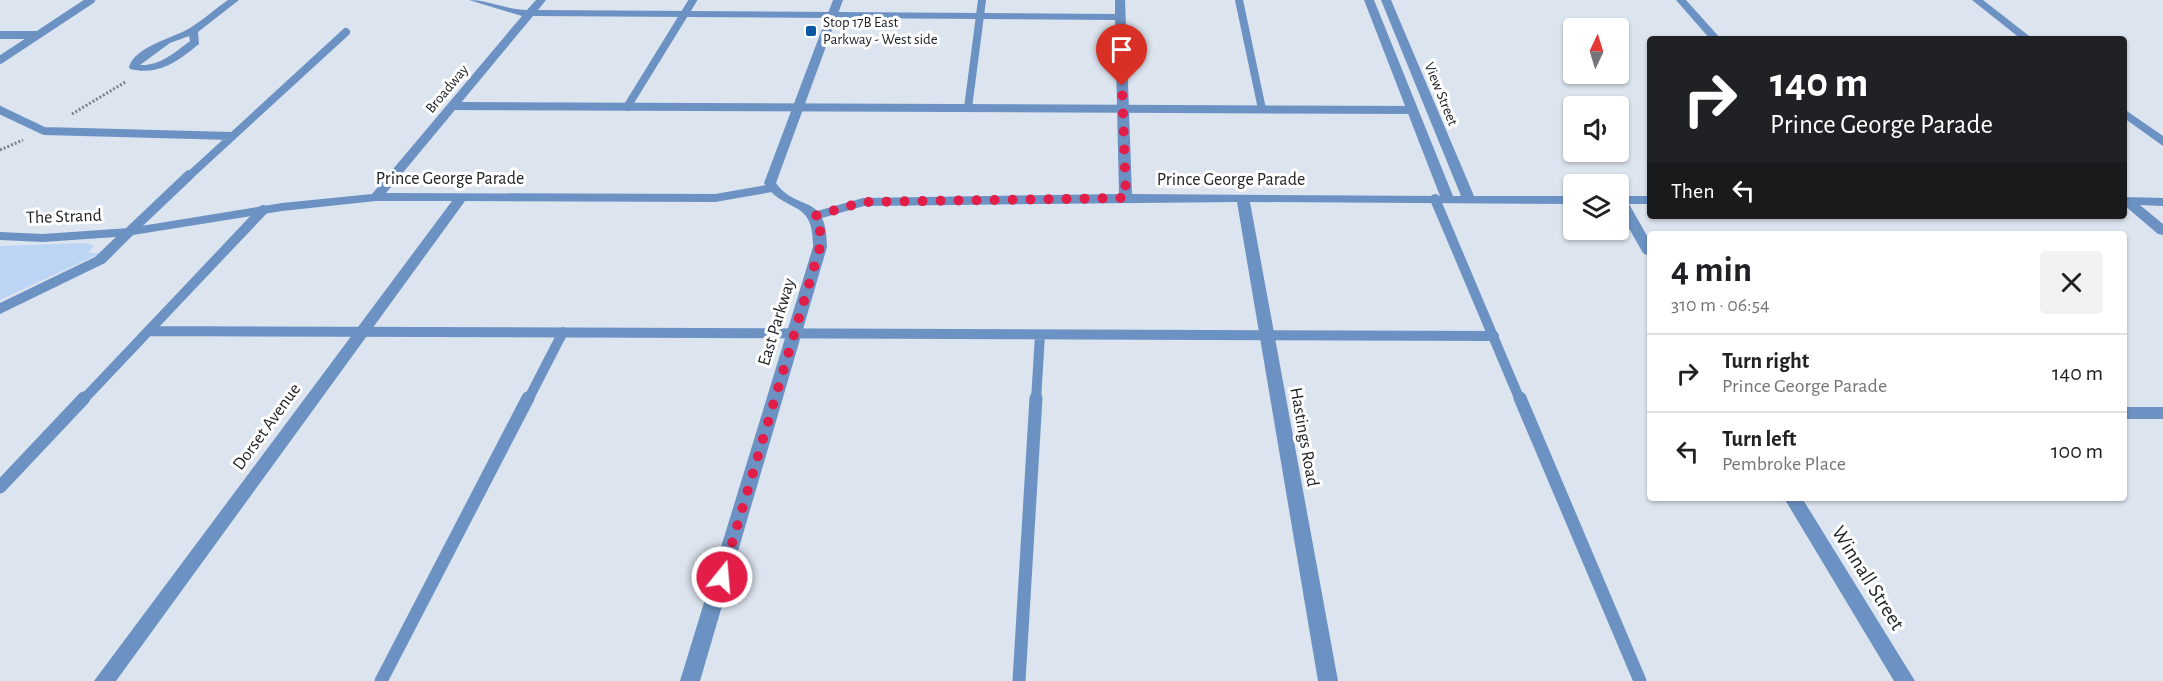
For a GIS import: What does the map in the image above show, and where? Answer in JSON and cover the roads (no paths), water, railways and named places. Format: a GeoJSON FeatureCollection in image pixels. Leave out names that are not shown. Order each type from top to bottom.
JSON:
{"type":"FeatureCollection","features":[{"type":"Feature","properties":{"kind":"street"},"geometry":{"type":"LineString","coordinates":[[193,31],[195,42],[161,67],[146,70],[134,67],[135,63],[166,41],[193,31],[234,0]]}},
{"type":"Feature","properties":{"kind":"street"},"geometry":{"type":"LineString","coordinates":[[474,0],[510,12],[530,13],[1120,17]]}},
{"type":"Feature","properties":{"kind":"street","name":"Broadway"},"geometry":{"type":"LineString","coordinates":[[376,197],[541,0]]}},
{"type":"Feature","properties":{"kind":"street"},"geometry":{"type":"LineString","coordinates":[[815,216],[798,202],[772,188],[770,183],[838,0]]}},
{"type":"Feature","properties":{"kind":"street"},"geometry":{"type":"LineString","coordinates":[[1120,0],[1126,198]]}},
{"type":"Feature","properties":{"kind":"street","name":"View Street"},"geometry":{"type":"LineString","coordinates":[[1369,0],[1413,110],[1441,199]]}},
{"type":"Feature","properties":{"kind":"street","name":"View Street"},"geometry":{"type":"LineString","coordinates":[[1386,0],[1469,199]]}},
{"type":"Feature","properties":{"kind":"street"},"geometry":{"type":"LineString","coordinates":[[1681,0],[1713,36]]}},
{"type":"Feature","properties":{"kind":"street"},"geometry":{"type":"LineString","coordinates":[[1977,0],[2024,36]]}},
{"type":"Feature","properties":{"kind":"street"},"geometry":{"type":"LineString","coordinates":[[2127,114],[2163,142]]}},
{"type":"Feature","properties":{"kind":"street","name":"Prince George Parade"},"geometry":{"type":"LineString","coordinates":[[129,232],[263,210],[376,197],[715,198],[772,188]]}},
{"type":"Feature","properties":{"kind":"street","name":"Dorset Avenue"},"geometry":{"type":"LineString","coordinates":[[104,681],[462,196]]}},
{"type":"Feature","properties":{"kind":"street","name":"Prince George Parade"},"geometry":{"type":"LineString","coordinates":[[815,216],[863,202],[1126,198],[1563,200]]}},
{"type":"Feature","properties":{"kind":"street","name":"Hastings Road"},"geometry":{"type":"LineString","coordinates":[[1243,199],[1328,681]]}},
{"type":"Feature","properties":{"kind":"street"},"geometry":{"type":"LineString","coordinates":[[1629,200],[1647,200]]}},
{"type":"Feature","properties":{"kind":"street"},"geometry":{"type":"LineString","coordinates":[[2127,201],[2163,201]]}},
{"type":"Feature","properties":{"kind":"street"},"geometry":{"type":"LineString","coordinates":[[2127,203],[2163,231]]}},
{"type":"Feature","properties":{"kind":"street","name":"East Parkway"},"geometry":{"type":"LineString","coordinates":[[690,681],[820,247],[820,226],[815,216]]}},
{"type":"Feature","properties":{"kind":"street"},"geometry":{"type":"LineString","coordinates":[[1629,217],[1647,248]]}},
{"type":"Feature","properties":{"kind":"street"},"geometry":{"type":"LineString","coordinates":[[0,309],[100,260],[129,232]]}},
{"type":"Feature","properties":{"kind":"street","name":"The Strand"},"geometry":{"type":"LineString","coordinates":[[0,236],[43,238],[129,232]]}},
{"type":"Feature","properties":{"kind":"street"},"geometry":{"type":"LineString","coordinates":[[2127,413],[2163,413]]}},
{"type":"Feature","properties":{"kind":"street","name":"Winnall Street"},"geometry":{"type":"LineString","coordinates":[[1795,501],[1905,681]]}},
{"type":"Feature","properties":{"kind":"lane"},"geometry":{"type":"LineString","coordinates":[[0,60],[91,0]]}},
{"type":"Feature","properties":{"kind":"lane"},"geometry":{"type":"LineString","coordinates":[[627,107],[693,0]]}},
{"type":"Feature","properties":{"kind":"lane"},"geometry":{"type":"LineString","coordinates":[[968,108],[982,0]]}},
{"type":"Feature","properties":{"kind":"lane"},"geometry":{"type":"LineString","coordinates":[[1239,0],[1262,109]]}},
{"type":"Feature","properties":{"kind":"lane"},"geometry":{"type":"LineString","coordinates":[[129,232],[346,32]]}},
{"type":"Feature","properties":{"kind":"lane"},"geometry":{"type":"LineString","coordinates":[[0,35],[37,35]]}},
{"type":"Feature","properties":{"kind":"lane"},"geometry":{"type":"LineString","coordinates":[[452,106],[1413,110]]}},
{"type":"Feature","properties":{"kind":"lane"},"geometry":{"type":"LineString","coordinates":[[0,110],[44,131],[231,136]]}},
{"type":"Feature","properties":{"kind":"lane"},"geometry":{"type":"LineString","coordinates":[[1441,199],[1494,336],[1640,681]]}},
{"type":"Feature","properties":{"kind":"lane"},"geometry":{"type":"LineString","coordinates":[[0,487],[263,210]]}},
{"type":"Feature","properties":{"kind":"lane"},"geometry":{"type":"LineString","coordinates":[[148,331],[1266,337],[1494,336]]}},
{"type":"Feature","properties":{"kind":"lane"},"geometry":{"type":"LineString","coordinates":[[381,681],[563,332]]}},
{"type":"Feature","properties":{"kind":"lane"},"geometry":{"type":"LineString","coordinates":[[1019,681],[1040,335]]}},
{"type":"Feature","properties":{"kind":"place","name":"Stop 17B East Parkway - West side"},"geometry":{"type":"Point","coordinates":[811,31]}}]}
